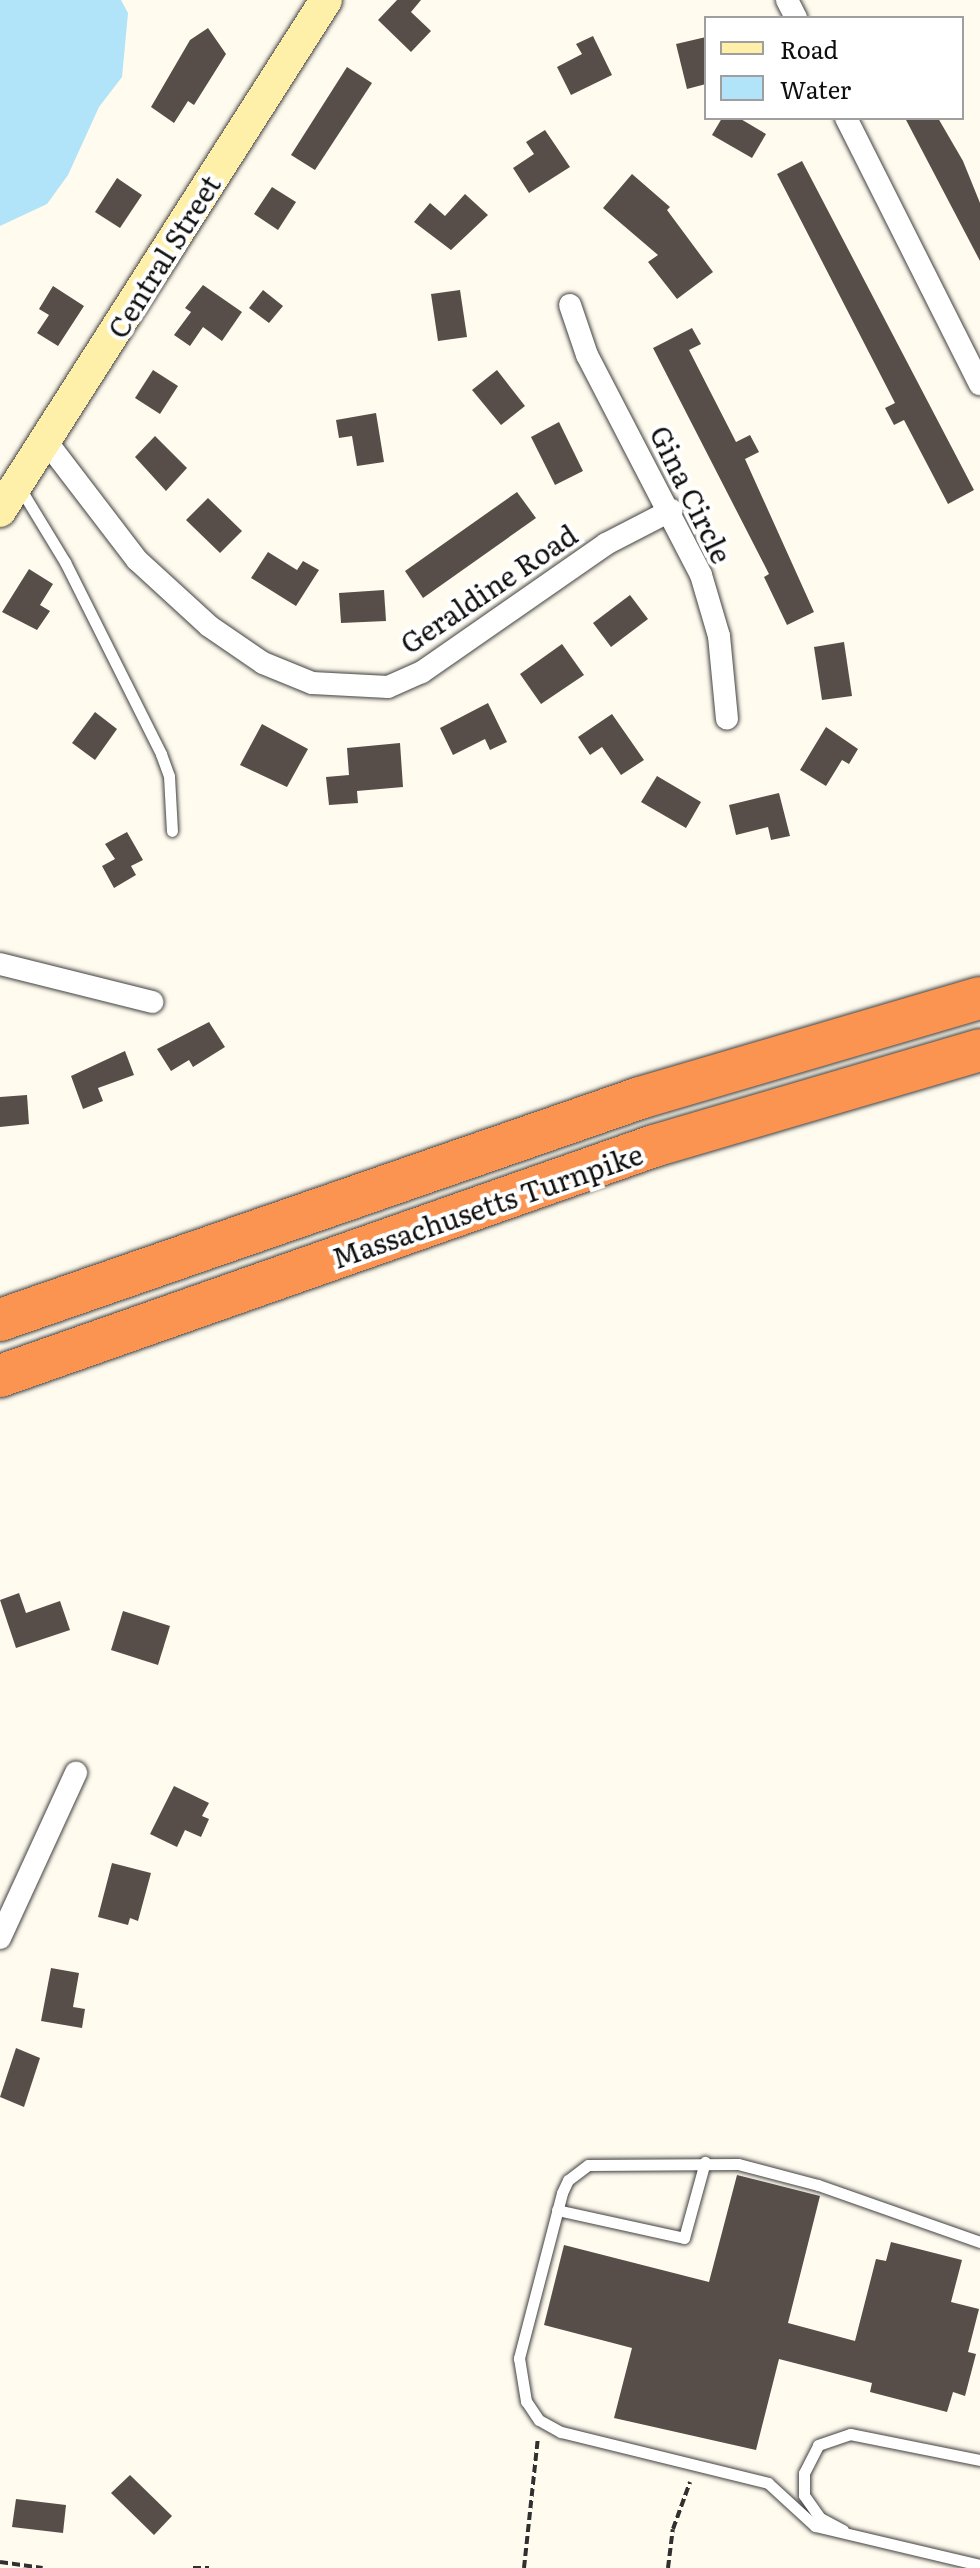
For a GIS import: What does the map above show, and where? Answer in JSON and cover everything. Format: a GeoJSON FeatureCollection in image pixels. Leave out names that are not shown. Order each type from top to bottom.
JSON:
{"type":"FeatureCollection","features":[{"type":"Feature","properties":{"kind":"highway","name":"Massachusetts Turnpike"},"geometry":{"type":"LineString","coordinates":[[0,1320],[640,1098],[980,998]]}},
{"type":"Feature","properties":{"kind":"highway","name":"Massachusetts Turnpike"},"geometry":{"type":"LineString","coordinates":[[0,1376],[654,1146],[980,1050]]}},
{"type":"Feature","properties":{"kind":"main road","name":"Central Street"},"geometry":{"type":"LineString","coordinates":[[0,511],[326,0]]}},
{"type":"Feature","properties":{"kind":"street"},"geometry":{"type":"LineString","coordinates":[[847,120],[979,378]]}},
{"type":"Feature","properties":{"kind":"street","name":"Gina Circle"},"geometry":{"type":"LineString","coordinates":[[570,305],[587,355],[672,510],[701,575],[719,636],[727,719]]}},
{"type":"Feature","properties":{"kind":"street","name":"Geraldine Road"},"geometry":{"type":"LineString","coordinates":[[46,441],[137,560],[209,626],[263,663],[312,683],[388,687],[422,672],[606,544],[672,510]]}},
{"type":"Feature","properties":{"kind":"street"},"geometry":{"type":"LineString","coordinates":[[0,964],[152,1002]]}},
{"type":"Feature","properties":{"kind":"street"},"geometry":{"type":"LineString","coordinates":[[0,1938],[76,1773]]}},
{"type":"Feature","properties":{"kind":"lane"},"geometry":{"type":"LineString","coordinates":[[18,484],[65,562],[161,754],[169,776],[172,831]]}},
{"type":"Feature","properties":{"kind":"lane"},"geometry":{"type":"LineString","coordinates":[[557,2210],[684,2238],[705,2162]]}},
{"type":"Feature","properties":{"kind":"lane"},"geometry":{"type":"LineString","coordinates":[[980,2242],[818,2185],[738,2164],[588,2165],[568,2180],[557,2210],[519,2358],[526,2401],[539,2420],[586,2440],[768,2483],[806,2521],[860,2539],[980,2565]]}},
{"type":"Feature","properties":{"kind":"lane"},"geometry":{"type":"LineString","coordinates":[[860,2539],[809,2508],[804,2473],[818,2445],[850,2434],[980,2460]]}},
{"type":"Feature","properties":{"kind":"path"},"geometry":{"type":"LineString","coordinates":[[524,2568],[539,2420]]}},
{"type":"Feature","properties":{"kind":"path"},"geometry":{"type":"LineString","coordinates":[[668,2568],[673,2529],[696,2466]]}},
{"type":"Feature","properties":{"kind":"path"},"geometry":{"type":"LineString","coordinates":[[0,2562],[43,2568]]}},
{"type":"Feature","properties":{"kind":"path"},"geometry":{"type":"LineString","coordinates":[[193,2568],[209,2568]]}},
{"type":"Feature","properties":{"kind":"water"},"geometry":{"type":"Polygon","coordinates":[[[0,0],[121,0],[128,13],[122,77],[99,107],[68,175],[47,204],[0,226],[0,0]]]}},
{"type":"Feature","properties":{"kind":"building"},"geometry":{"type":"Polygon","coordinates":[[[397,0],[421,0],[411,12],[431,31],[411,52],[378,20],[397,0]]]}},
{"type":"Feature","properties":{"kind":"building"},"geometry":{"type":"Polygon","coordinates":[[[208,28],[226,54],[194,105],[188,101],[174,123],[151,107],[190,40],[208,28]]]}},
{"type":"Feature","properties":{"kind":"building"},"geometry":{"type":"Polygon","coordinates":[[[593,36],[612,75],[571,95],[557,67],[582,54],[576,44],[593,36]]]}},
{"type":"Feature","properties":{"kind":"building"},"geometry":{"type":"Polygon","coordinates":[[[704,37],[704,85],[687,89],[676,44],[704,37]]]}},
{"type":"Feature","properties":{"kind":"building"},"geometry":{"type":"Polygon","coordinates":[[[347,67],[372,83],[315,170],[291,155],[347,67]]]}},
{"type":"Feature","properties":{"kind":"building"},"geometry":{"type":"Polygon","coordinates":[[[721,120],[742,120],[766,134],[752,158],[712,135],[721,120]]]}},
{"type":"Feature","properties":{"kind":"building"},"geometry":{"type":"Polygon","coordinates":[[[906,120],[939,120],[963,161],[980,203],[980,261],[906,120]]]}},
{"type":"Feature","properties":{"kind":"building"},"geometry":{"type":"Polygon","coordinates":[[[545,130],[570,167],[529,193],[513,168],[534,154],[526,142],[545,130]]]}},
{"type":"Feature","properties":{"kind":"building"},"geometry":{"type":"Polygon","coordinates":[[[802,161],[974,490],[948,504],[904,420],[894,425],[885,408],[895,403],[777,174],[802,161]]]}},
{"type":"Feature","properties":{"kind":"building"},"geometry":{"type":"Polygon","coordinates":[[[632,174],[670,207],[667,210],[713,272],[677,299],[648,262],[658,255],[603,208],[632,174]]]}},
{"type":"Feature","properties":{"kind":"building"},"geometry":{"type":"Polygon","coordinates":[[[117,178],[142,195],[120,228],[95,212],[117,178]]]}},
{"type":"Feature","properties":{"kind":"building"},"geometry":{"type":"Polygon","coordinates":[[[272,187],[296,202],[278,230],[254,214],[272,187]]]}},
{"type":"Feature","properties":{"kind":"building"},"geometry":{"type":"Polygon","coordinates":[[[465,194],[488,215],[451,250],[414,222],[430,203],[445,216],[465,194]]]}},
{"type":"Feature","properties":{"kind":"building"},"geometry":{"type":"Polygon","coordinates":[[[203,285],[242,312],[222,341],[203,327],[190,346],[174,335],[191,312],[185,308],[203,285]]]}},
{"type":"Feature","properties":{"kind":"building"},"geometry":{"type":"Polygon","coordinates":[[[53,286],[84,306],[58,346],[37,333],[49,315],[39,309],[53,286]]]}},
{"type":"Feature","properties":{"kind":"building"},"geometry":{"type":"Polygon","coordinates":[[[263,290],[283,306],[269,323],[249,308],[263,290]]]}},
{"type":"Feature","properties":{"kind":"building"},"geometry":{"type":"Polygon","coordinates":[[[460,290],[467,337],[438,341],[431,294],[460,290]]]}},
{"type":"Feature","properties":{"kind":"building"},"geometry":{"type":"Polygon","coordinates":[[[692,328],[701,344],[689,350],[736,442],[750,435],[759,452],[745,459],[814,612],[787,625],[764,577],[769,574],[653,348],[692,328]]]}},
{"type":"Feature","properties":{"kind":"building"},"geometry":{"type":"Polygon","coordinates":[[[153,370],[178,386],[160,414],[135,398],[153,370]]]}},
{"type":"Feature","properties":{"kind":"building"},"geometry":{"type":"Polygon","coordinates":[[[497,370],[525,406],[501,425],[472,390],[497,370]]]}},
{"type":"Feature","properties":{"kind":"building"},"geometry":{"type":"Polygon","coordinates":[[[376,413],[384,462],[357,466],[352,436],[339,438],[336,420],[376,413]]]}},
{"type":"Feature","properties":{"kind":"building"},"geometry":{"type":"Polygon","coordinates":[[[559,422],[583,471],[555,485],[531,437],[559,422]]]}},
{"type":"Feature","properties":{"kind":"building"},"geometry":{"type":"Polygon","coordinates":[[[155,436],[187,468],[166,491],[135,457],[155,436]]]}},
{"type":"Feature","properties":{"kind":"building"},"geometry":{"type":"Polygon","coordinates":[[[517,492],[536,518],[423,598],[405,571],[517,492]]]}},
{"type":"Feature","properties":{"kind":"building"},"geometry":{"type":"Polygon","coordinates":[[[208,498],[242,531],[220,553],[186,520],[208,498]]]}},
{"type":"Feature","properties":{"kind":"building"},"geometry":{"type":"Polygon","coordinates":[[[268,552],[297,570],[303,561],[319,570],[296,606],[251,578],[268,552]]]}},
{"type":"Feature","properties":{"kind":"building"},"geometry":{"type":"Polygon","coordinates":[[[29,569],[53,584],[40,605],[50,611],[37,630],[2,612],[29,569]]]}},
{"type":"Feature","properties":{"kind":"building"},"geometry":{"type":"Polygon","coordinates":[[[384,590],[386,621],[341,623],[339,593],[384,590]]]}},
{"type":"Feature","properties":{"kind":"building"},"geometry":{"type":"Polygon","coordinates":[[[630,595],[648,619],[611,647],[593,623],[630,595]]]}},
{"type":"Feature","properties":{"kind":"building"},"geometry":{"type":"Polygon","coordinates":[[[844,642],[852,696],[822,700],[814,647],[844,642]]]}},
{"type":"Feature","properties":{"kind":"building"},"geometry":{"type":"Polygon","coordinates":[[[562,644],[584,675],[541,704],[520,674],[562,644]]]}},
{"type":"Feature","properties":{"kind":"building"},"geometry":{"type":"Polygon","coordinates":[[[488,703],[507,742],[490,750],[485,739],[453,755],[440,728],[488,703]]]}},
{"type":"Feature","properties":{"kind":"building"},"geometry":{"type":"Polygon","coordinates":[[[95,712],[117,729],[95,760],[72,743],[95,712]]]}},
{"type":"Feature","properties":{"kind":"building"},"geometry":{"type":"Polygon","coordinates":[[[612,714],[644,760],[621,775],[602,747],[590,755],[578,737],[612,714]]]}},
{"type":"Feature","properties":{"kind":"building"},"geometry":{"type":"Polygon","coordinates":[[[262,724],[308,749],[287,787],[240,765],[262,724]]]}},
{"type":"Feature","properties":{"kind":"building"},"geometry":{"type":"Polygon","coordinates":[[[826,727],[858,749],[849,764],[842,760],[826,786],[800,770],[826,727]]]}},
{"type":"Feature","properties":{"kind":"building"},"geometry":{"type":"Polygon","coordinates":[[[400,743],[403,787],[357,791],[358,803],[329,805],[326,777],[349,775],[347,748],[400,743]]]}},
{"type":"Feature","properties":{"kind":"building"},"geometry":{"type":"Polygon","coordinates":[[[657,776],[701,802],[686,828],[641,802],[657,776]]]}},
{"type":"Feature","properties":{"kind":"building"},"geometry":{"type":"Polygon","coordinates":[[[779,793],[790,836],[771,840],[768,827],[736,835],[729,805],[779,793]]]}},
{"type":"Feature","properties":{"kind":"building"},"geometry":{"type":"Polygon","coordinates":[[[127,832],[143,860],[131,866],[136,875],[114,888],[102,866],[115,859],[105,844],[127,832]]]}},
{"type":"Feature","properties":{"kind":"building"},"geometry":{"type":"Polygon","coordinates":[[[209,1022],[225,1047],[193,1067],[189,1060],[171,1071],[157,1049],[209,1022]]]}},
{"type":"Feature","properties":{"kind":"building"},"geometry":{"type":"Polygon","coordinates":[[[125,1051],[134,1075],[98,1088],[103,1101],[83,1109],[71,1076],[125,1051]]]}},
{"type":"Feature","properties":{"kind":"building"},"geometry":{"type":"Polygon","coordinates":[[[27,1095],[29,1124],[0,1127],[0,1097],[27,1095]]]}},
{"type":"Feature","properties":{"kind":"building"},"geometry":{"type":"Polygon","coordinates":[[[19,1593],[26,1613],[60,1601],[70,1630],[16,1648],[0,1600],[19,1593]]]}},
{"type":"Feature","properties":{"kind":"building"},"geometry":{"type":"Polygon","coordinates":[[[123,1611],[170,1626],[158,1665],[111,1650],[123,1611]]]}},
{"type":"Feature","properties":{"kind":"building"},"geometry":{"type":"Polygon","coordinates":[[[174,1786],[209,1803],[202,1816],[209,1819],[201,1837],[185,1830],[177,1847],[150,1834],[174,1786]]]}},
{"type":"Feature","properties":{"kind":"building"},"geometry":{"type":"Polygon","coordinates":[[[112,1863],[151,1873],[138,1921],[130,1918],[128,1925],[98,1917],[112,1863]]]}},
{"type":"Feature","properties":{"kind":"building"},"geometry":{"type":"Polygon","coordinates":[[[51,1968],[79,1973],[73,2007],[85,2009],[82,2028],[41,2021],[51,1968]]]}},
{"type":"Feature","properties":{"kind":"building"},"geometry":{"type":"Polygon","coordinates":[[[16,2048],[40,2058],[24,2107],[0,2097],[16,2048]]]}},
{"type":"Feature","properties":{"kind":"building"},"geometry":{"type":"Polygon","coordinates":[[[737,2175],[820,2196],[788,2323],[855,2341],[876,2259],[886,2261],[891,2242],[962,2260],[951,2302],[979,2309],[968,2352],[976,2354],[965,2396],[953,2392],[947,2412],[870,2392],[872,2383],[779,2359],[756,2450],[614,2418],[632,2348],[544,2325],[564,2245],[709,2282],[737,2175]]]}},
{"type":"Feature","properties":{"kind":"building"},"geometry":{"type":"Polygon","coordinates":[[[130,2475],[172,2516],[154,2535],[111,2493],[130,2475]]]}},
{"type":"Feature","properties":{"kind":"building"},"geometry":{"type":"Polygon","coordinates":[[[16,2499],[66,2505],[63,2533],[12,2527],[16,2499]]]}}]}
